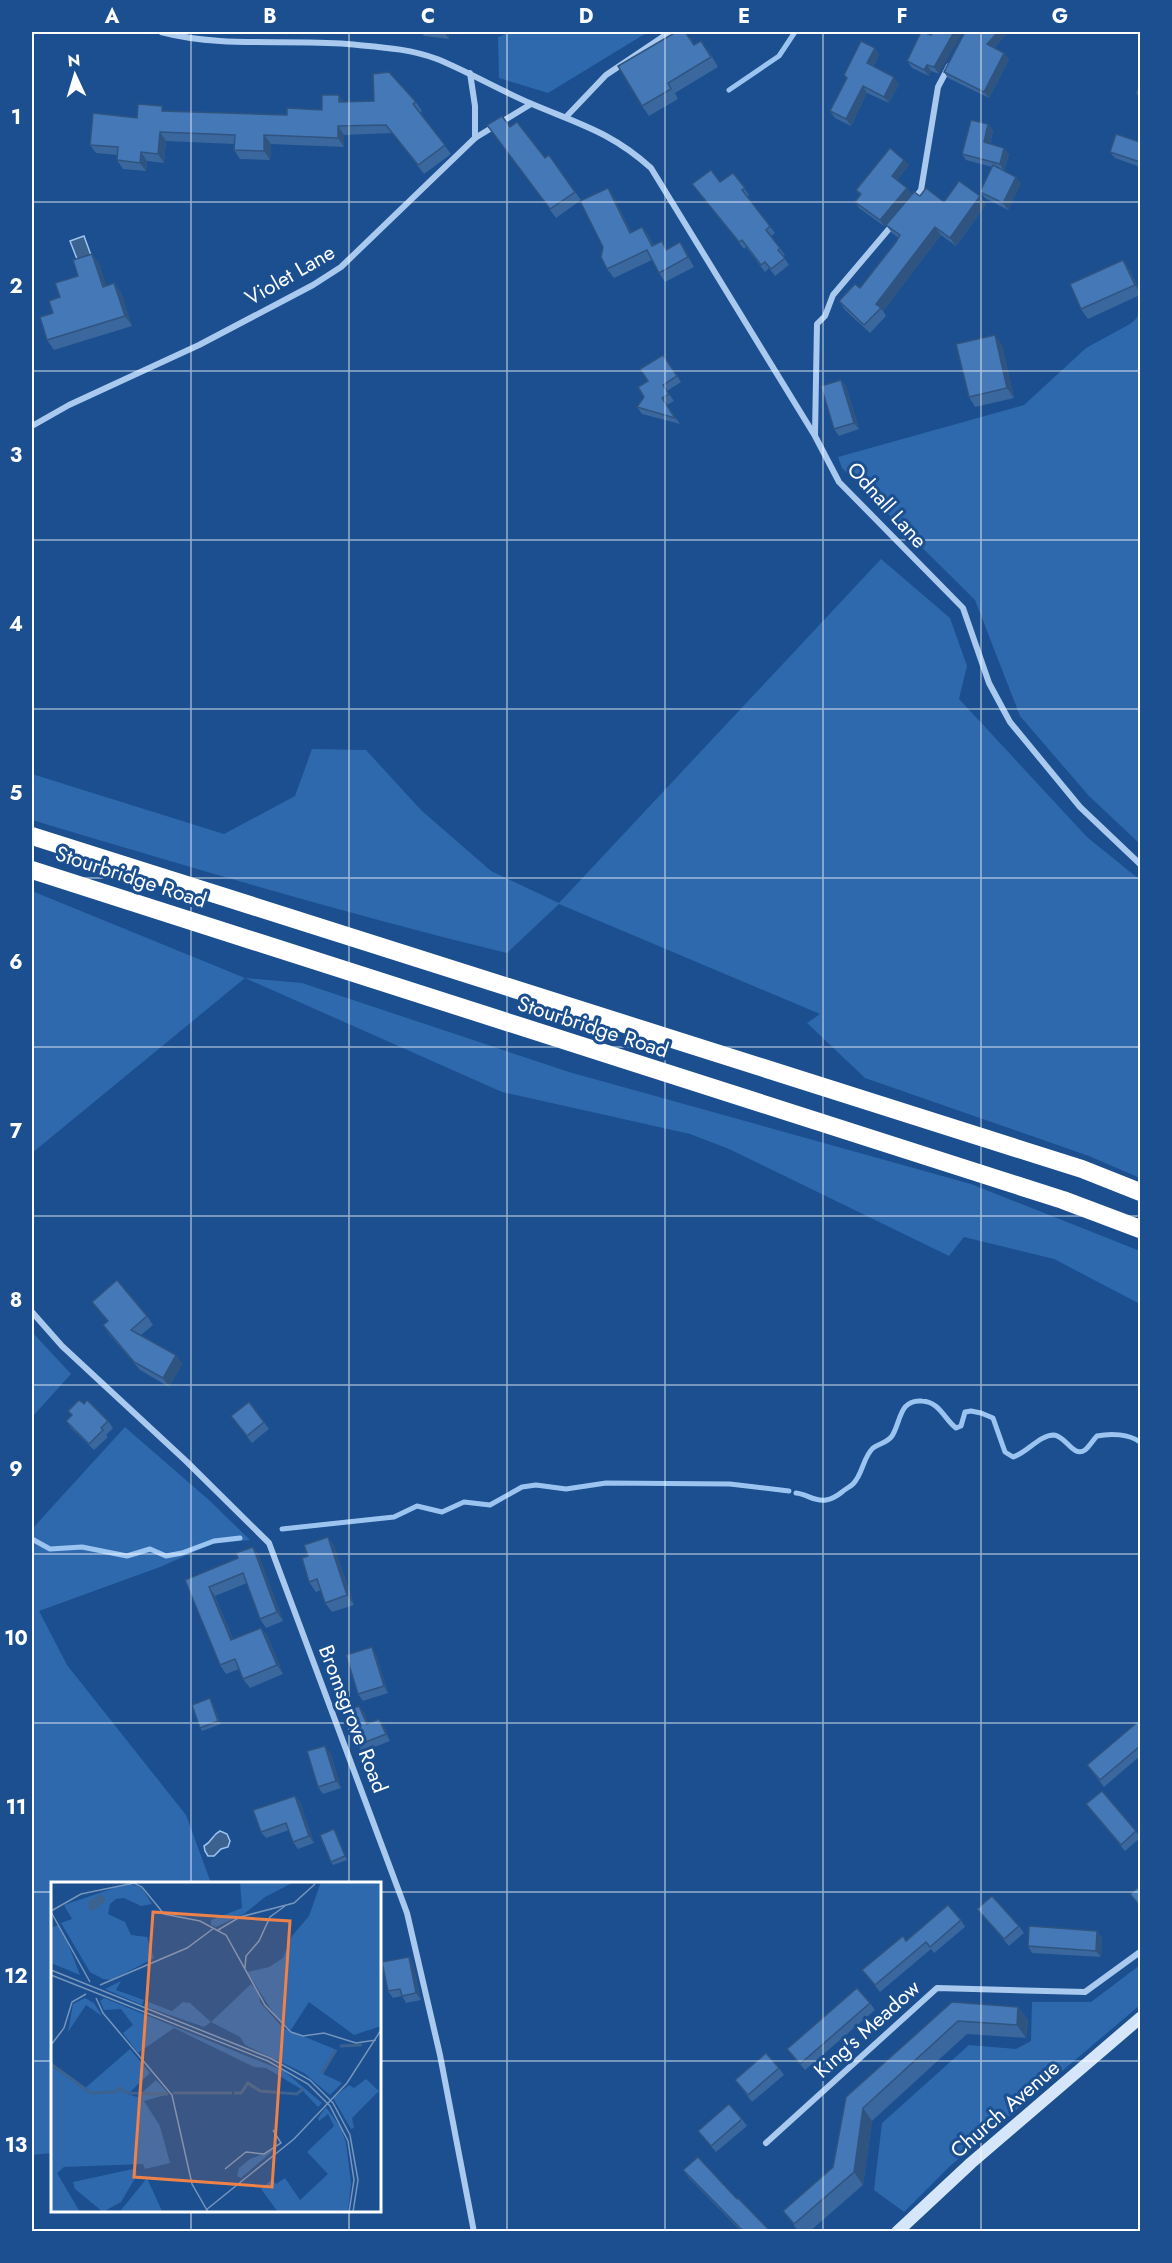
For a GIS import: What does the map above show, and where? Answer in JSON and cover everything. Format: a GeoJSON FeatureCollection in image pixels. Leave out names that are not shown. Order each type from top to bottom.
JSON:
{"type":"FeatureCollection","features":[{"type":"Feature","properties":{"kind":"highway","name":"Stourbridge Road"},"geometry":{"type":"LineString","coordinates":[[32,836],[1082,1169],[1140,1192]]}},
{"type":"Feature","properties":{"kind":"highway","name":"Stourbridge Road"},"geometry":{"type":"LineString","coordinates":[[32,870],[1063,1200],[1140,1229]]}},
{"type":"Feature","properties":{"kind":"street","name":"Odnall Lane"},"geometry":{"type":"LineString","coordinates":[[161,32],[187,39],[228,42],[344,44],[403,49],[435,58],[470,73],[531,104],[566,117],[619,142],[651,168],[815,436],[839,482],[963,609],[989,683],[1010,722],[1080,807],[1140,864]]}},
{"type":"Feature","properties":{"kind":"street"},"geometry":{"type":"LineString","coordinates":[[566,117],[606,75],[670,32]]}},
{"type":"Feature","properties":{"kind":"street"},"geometry":{"type":"LineString","coordinates":[[907,207],[921,190],[938,87],[952,59]]}},
{"type":"Feature","properties":{"kind":"street"},"geometry":{"type":"LineString","coordinates":[[470,73],[475,106],[475,138]]}},
{"type":"Feature","properties":{"kind":"street","name":"Violet Lane"},"geometry":{"type":"LineString","coordinates":[[32,426],[69,405],[199,345],[313,285],[341,267],[475,138],[531,104]]}},
{"type":"Feature","properties":{"kind":"street"},"geometry":{"type":"LineString","coordinates":[[815,436],[818,324],[825,316],[833,295],[899,216]]}},
{"type":"Feature","properties":{"kind":"street","name":"Bromsgrove Road"},"geometry":{"type":"LineString","coordinates":[[32,1312],[62,1346],[186,1461],[269,1543],[407,1913],[440,2055],[474,2232]]}},
{"type":"Feature","properties":{"kind":"street","name":"King's Meadow"},"geometry":{"type":"LineString","coordinates":[[766,2142],[937,1988],[1084,1992],[1140,1952]]}},
{"type":"Feature","properties":{"kind":"street","name":"Church Avenue"},"geometry":{"type":"LineString","coordinates":[[897,2232],[971,2163],[1140,2018]]}},
{"type":"Feature","properties":{"kind":"shaded area"},"geometry":{"type":"Polygon","coordinates":[[[511,32],[648,32],[548,93],[499,78],[498,37],[511,32]]]}},
{"type":"Feature","properties":{"kind":"shaded area"},"geometry":{"type":"Polygon","coordinates":[[[84,236],[92,258],[79,264],[70,241],[84,236]]]}},
{"type":"Feature","properties":{"kind":"shaded area"},"geometry":{"type":"Polygon","coordinates":[[[1140,306],[1140,844],[1089,796],[1020,716],[975,600],[842,468],[838,457],[1024,405],[1086,348],[1130,324],[1137,318],[1140,306]]]}},
{"type":"Feature","properties":{"kind":"shaded area"},"geometry":{"type":"Polygon","coordinates":[[[881,559],[950,618],[967,666],[959,699],[1087,837],[1140,880],[1140,1178],[1089,1156],[865,1078],[807,1023],[820,1014],[559,904],[507,953],[328,906],[32,820],[32,774],[224,834],[295,796],[312,749],[366,750],[421,810],[491,871],[559,903],[881,559]]]}},
{"type":"Feature","properties":{"kind":"shaded area"},"geometry":{"type":"Polygon","coordinates":[[[32,891],[245,978],[32,1153],[32,891]]]}},
{"type":"Feature","properties":{"kind":"shaded area"},"geometry":{"type":"Polygon","coordinates":[[[245,978],[302,983],[569,1072],[971,1184],[1140,1251],[1140,1304],[1054,1259],[964,1237],[949,1256],[729,1149],[690,1134],[502,1092],[245,978]]]}},
{"type":"Feature","properties":{"kind":"shaded area"},"geometry":{"type":"Polygon","coordinates":[[[32,1332],[71,1374],[32,1417],[32,1332]]]}},
{"type":"Feature","properties":{"kind":"shaded area"},"geometry":{"type":"Polygon","coordinates":[[[125,1427],[210,1501],[250,1540],[212,1544],[160,1567],[39,1611],[67,1665],[186,1815],[211,1882],[51,1882],[51,2153],[32,2155],[32,1529],[125,1427]]]}},
{"type":"Feature","properties":{"kind":"shaded area"},"geometry":{"type":"Polygon","coordinates":[[[220,1831],[227,1834],[230,1841],[228,1847],[221,1849],[214,1856],[208,1856],[204,1846],[220,1831]]]}},
{"type":"Feature","properties":{"kind":"shaded area"},"geometry":{"type":"Polygon","coordinates":[[[1140,1965],[1140,2005],[950,2166],[904,2212],[874,2190],[882,2123],[969,2045],[1016,2049],[1031,2041],[1032,2002],[1091,2002],[1140,1965]]]}},
{"type":"Feature","properties":{"kind":"building"},"geometry":{"type":"Polygon","coordinates":[[[676,32],[685,32],[694,45],[701,41],[711,57],[668,83],[671,89],[642,106],[618,66],[676,32]]]}},
{"type":"Feature","properties":{"kind":"building"},"geometry":{"type":"Polygon","coordinates":[[[921,32],[931,35],[933,32],[954,32],[934,67],[927,65],[924,70],[907,61],[921,32]]]}},
{"type":"Feature","properties":{"kind":"building"},"geometry":{"type":"Polygon","coordinates":[[[965,32],[998,32],[987,44],[1004,53],[984,92],[944,72],[965,32]]]}},
{"type":"Feature","properties":{"kind":"building"},"geometry":{"type":"Polygon","coordinates":[[[861,41],[875,48],[867,63],[894,77],[884,97],[863,86],[846,119],[830,111],[847,78],[844,75],[861,41]]]}},
{"type":"Feature","properties":{"kind":"building"},"geometry":{"type":"Polygon","coordinates":[[[389,72],[416,102],[413,104],[445,145],[418,165],[386,125],[338,126],[338,138],[264,135],[264,151],[234,150],[235,135],[160,132],[158,154],[141,152],[140,163],[117,160],[118,147],[90,145],[93,113],[137,118],[138,104],[162,106],[162,111],[287,115],[287,108],[322,110],[322,95],[339,95],[339,102],[374,101],[373,74],[389,72]]]}},
{"type":"Feature","properties":{"kind":"building"},"geometry":{"type":"Polygon","coordinates":[[[1140,82],[1140,96],[1136,94],[1140,82]]]}},
{"type":"Feature","properties":{"kind":"building"},"geometry":{"type":"Polygon","coordinates":[[[502,116],[510,127],[517,122],[545,158],[549,155],[575,192],[550,209],[487,125],[502,116]]]}},
{"type":"Feature","properties":{"kind":"building"},"geometry":{"type":"Polygon","coordinates":[[[971,120],[988,124],[984,142],[1004,148],[1000,164],[962,154],[971,120]]]}},
{"type":"Feature","properties":{"kind":"building"},"geometry":{"type":"Polygon","coordinates":[[[1116,134],[1140,142],[1140,162],[1110,152],[1116,134]]]}},
{"type":"Feature","properties":{"kind":"building"},"geometry":{"type":"Polygon","coordinates":[[[890,148],[904,160],[892,176],[907,188],[880,220],[855,202],[861,194],[856,190],[890,148]]]}},
{"type":"Feature","properties":{"kind":"building"},"geometry":{"type":"Polygon","coordinates":[[[993,165],[1016,177],[1003,203],[980,192],[993,165]]]}},
{"type":"Feature","properties":{"kind":"building"},"geometry":{"type":"Polygon","coordinates":[[[711,170],[720,182],[733,173],[745,188],[742,190],[770,226],[766,230],[785,258],[771,269],[765,262],[761,265],[742,240],[739,242],[692,184],[711,170]]]}},
{"type":"Feature","properties":{"kind":"building"},"geometry":{"type":"Polygon","coordinates":[[[959,181],[980,196],[950,238],[935,227],[876,304],[881,308],[864,325],[839,301],[855,284],[860,288],[896,242],[900,235],[886,225],[914,192],[920,196],[926,188],[944,202],[959,181]]]}},
{"type":"Feature","properties":{"kind":"building"},"geometry":{"type":"Polygon","coordinates":[[[608,188],[630,233],[642,227],[652,246],[662,241],[666,250],[680,242],[688,257],[659,273],[647,250],[607,269],[601,257],[603,247],[580,201],[608,188]]]}},
{"type":"Feature","properties":{"kind":"building"},"geometry":{"type":"Polygon","coordinates":[[[92,254],[103,287],[114,283],[125,316],[47,340],[40,317],[53,313],[49,301],[60,297],[55,283],[78,276],[73,260],[92,254]]]}},
{"type":"Feature","properties":{"kind":"building"},"geometry":{"type":"Polygon","coordinates":[[[1123,260],[1135,285],[1081,309],[1070,284],[1123,260]]]}},
{"type":"Feature","properties":{"kind":"building"},"geometry":{"type":"Polygon","coordinates":[[[995,335],[1007,388],[969,397],[956,344],[995,335]]]}},
{"type":"Feature","properties":{"kind":"building"},"geometry":{"type":"Polygon","coordinates":[[[663,355],[677,376],[663,385],[669,394],[662,398],[675,418],[637,407],[644,397],[638,387],[648,381],[640,369],[663,355]]]}},
{"type":"Feature","properties":{"kind":"building"},"geometry":{"type":"Polygon","coordinates":[[[841,380],[854,423],[834,429],[821,386],[841,380]]]}},
{"type":"Feature","properties":{"kind":"building"},"geometry":{"type":"Polygon","coordinates":[[[117,1280],[147,1316],[131,1330],[176,1355],[163,1378],[134,1362],[103,1325],[108,1321],[92,1302],[117,1280]]]}},
{"type":"Feature","properties":{"kind":"building"},"geometry":{"type":"Polygon","coordinates":[[[79,1400],[84,1404],[87,1400],[108,1421],[101,1428],[103,1430],[89,1444],[66,1421],[72,1415],[68,1411],[79,1400]]]}},
{"type":"Feature","properties":{"kind":"building"},"geometry":{"type":"Polygon","coordinates":[[[249,1402],[264,1422],[247,1436],[231,1416],[249,1402]]]}},
{"type":"Feature","properties":{"kind":"building"},"geometry":{"type":"Polygon","coordinates":[[[328,1537],[347,1595],[325,1603],[317,1579],[309,1582],[302,1558],[308,1556],[304,1545],[328,1537]]]}},
{"type":"Feature","properties":{"kind":"building"},"geometry":{"type":"Polygon","coordinates":[[[253,1547],[277,1612],[260,1619],[243,1573],[209,1587],[231,1640],[261,1628],[277,1665],[243,1679],[235,1659],[220,1665],[185,1580],[238,1558],[236,1553],[253,1547]]]}},
{"type":"Feature","properties":{"kind":"building"},"geometry":{"type":"Polygon","coordinates":[[[372,1647],[384,1686],[358,1694],[346,1655],[372,1647]]]}},
{"type":"Feature","properties":{"kind":"building"},"geometry":{"type":"Polygon","coordinates":[[[210,1698],[218,1721],[200,1728],[192,1705],[210,1698]]]}},
{"type":"Feature","properties":{"kind":"building"},"geometry":{"type":"Polygon","coordinates":[[[359,1706],[367,1724],[379,1719],[386,1734],[358,1745],[344,1712],[359,1706]]]}},
{"type":"Feature","properties":{"kind":"building"},"geometry":{"type":"Polygon","coordinates":[[[1140,1720],[1140,1746],[1100,1780],[1087,1765],[1140,1720]]]}},
{"type":"Feature","properties":{"kind":"building"},"geometry":{"type":"Polygon","coordinates":[[[325,1746],[336,1781],[318,1787],[307,1751],[325,1746]]]}},
{"type":"Feature","properties":{"kind":"building"},"geometry":{"type":"Polygon","coordinates":[[[1102,1791],[1136,1831],[1121,1845],[1086,1804],[1102,1791]]]}},
{"type":"Feature","properties":{"kind":"building"},"geometry":{"type":"Polygon","coordinates":[[[295,1796],[309,1836],[293,1842],[286,1823],[261,1832],[253,1810],[295,1796]]]}},
{"type":"Feature","properties":{"kind":"building"},"geometry":{"type":"Polygon","coordinates":[[[334,1829],[345,1856],[331,1862],[320,1835],[334,1829]]]}},
{"type":"Feature","properties":{"kind":"building"},"geometry":{"type":"Polygon","coordinates":[[[1140,1886],[1140,1906],[1130,1894],[1140,1886]]]}},
{"type":"Feature","properties":{"kind":"building"},"geometry":{"type":"Polygon","coordinates":[[[992,1896],[1019,1926],[1004,1939],[977,1909],[992,1896]]]}},
{"type":"Feature","properties":{"kind":"building"},"geometry":{"type":"Polygon","coordinates":[[[948,1905],[961,1920],[930,1947],[926,1942],[875,1985],[862,1970],[903,1936],[906,1941],[948,1905]]]}},
{"type":"Feature","properties":{"kind":"building"},"geometry":{"type":"Polygon","coordinates":[[[1029,1926],[1097,1931],[1096,1951],[1028,1946],[1029,1926]]]}},
{"type":"Feature","properties":{"kind":"building"},"geometry":{"type":"Polygon","coordinates":[[[409,1957],[416,1993],[402,1996],[400,1989],[388,1991],[382,1962],[409,1957]]]}},
{"type":"Feature","properties":{"kind":"building"},"geometry":{"type":"Polygon","coordinates":[[[857,1988],[870,2003],[800,2064],[787,2049],[857,1988]]]}},
{"type":"Feature","properties":{"kind":"building"},"geometry":{"type":"Polygon","coordinates":[[[952,2002],[1018,2007],[1017,2025],[958,2021],[863,2108],[854,2172],[794,2224],[783,2211],[833,2167],[846,2097],[952,2002]]]}},
{"type":"Feature","properties":{"kind":"building"},"geometry":{"type":"Polygon","coordinates":[[[766,2053],[779,2068],[748,2095],[735,2080],[766,2053]]]}},
{"type":"Feature","properties":{"kind":"building"},"geometry":{"type":"Polygon","coordinates":[[[729,2104],[742,2119],[711,2146],[698,2131],[729,2104]]]}},
{"type":"Feature","properties":{"kind":"building"},"geometry":{"type":"Polygon","coordinates":[[[698,2157],[771,2232],[744,2232],[683,2170],[698,2157]]]}},
{"type":"Feature","properties":{"kind":"waterway"},"geometry":{"type":"LineString","coordinates":[[729,90],[779,56],[795,32]]}},
{"type":"Feature","properties":{"kind":"waterway"},"geometry":{"type":"LineString","coordinates":[[796,1493],[818,1500],[826,1500],[835,1497],[852,1485],[870,1452],[892,1436],[902,1412],[914,1401],[933,1404],[956,1428],[961,1426],[965,1412],[981,1413],[993,1418],[1005,1452],[1013,1457],[1043,1438],[1054,1435],[1081,1452],[1097,1436],[1102,1435],[1125,1436],[1140,1442]]}},
{"type":"Feature","properties":{"kind":"waterway"},"geometry":{"type":"LineString","coordinates":[[282,1529],[394,1517],[417,1506],[442,1512],[464,1502],[490,1505],[522,1487],[536,1485],[566,1489],[606,1483],[730,1484],[789,1491]]}},
{"type":"Feature","properties":{"kind":"waterway"},"geometry":{"type":"LineString","coordinates":[[32,1539],[50,1549],[82,1547],[127,1556],[150,1549],[166,1556],[182,1553],[214,1541],[240,1538]]}}]}
